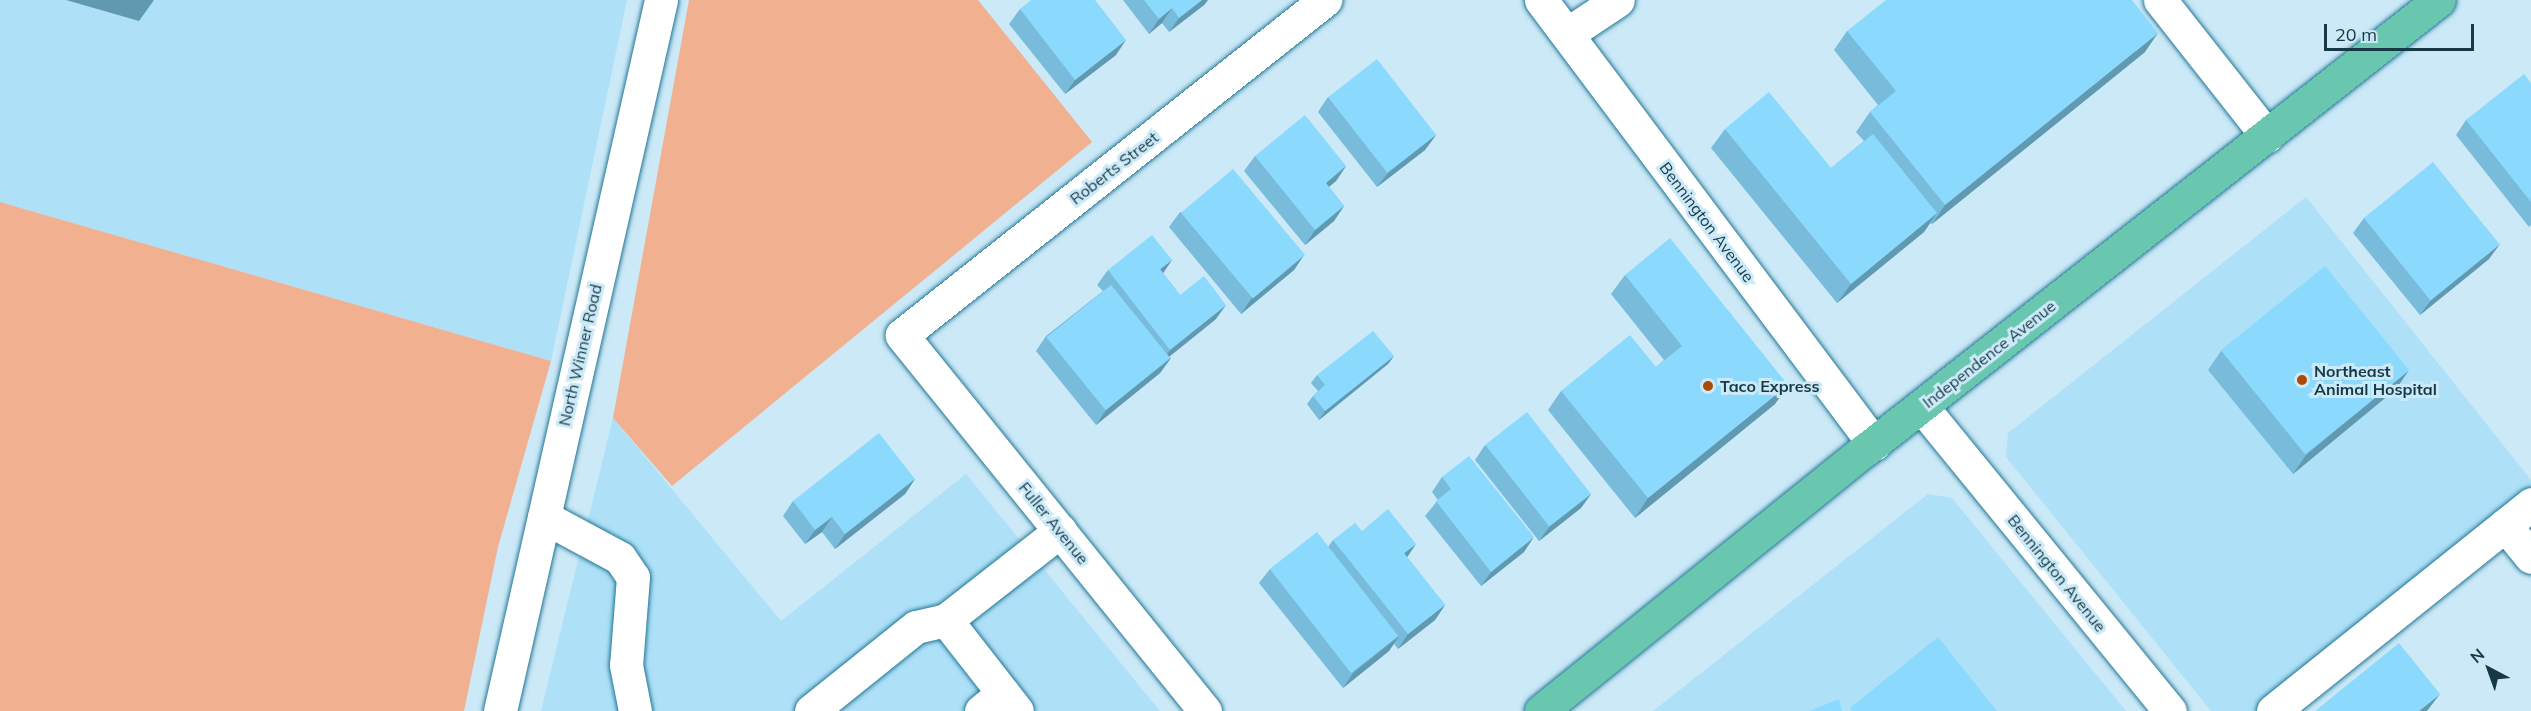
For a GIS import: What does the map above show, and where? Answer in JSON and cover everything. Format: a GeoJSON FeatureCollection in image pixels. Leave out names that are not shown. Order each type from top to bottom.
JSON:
{"type":"FeatureCollection","features":[{"type":"Feature","properties":{"kind":"main road","name":"Independence Avenue"},"geometry":{"type":"LineString","coordinates":[[1541,711],[1874,444],[2439,0]]}},
{"type":"Feature","properties":{"kind":"street","name":"North Winner Road"},"geometry":{"type":"LineString","coordinates":[[500,711],[661,0]]}},
{"type":"Feature","properties":{"kind":"street","name":"Roberts Street"},"geometry":{"type":"LineString","coordinates":[[903,335],[1325,0]]}},
{"type":"Feature","properties":{"kind":"street","name":"Bennington Avenue"},"geometry":{"type":"LineString","coordinates":[[1541,0],[1874,444]]}},
{"type":"Feature","properties":{"kind":"street"},"geometry":{"type":"LineString","coordinates":[[1567,34],[1618,0]]}},
{"type":"Feature","properties":{"kind":"street"},"geometry":{"type":"LineString","coordinates":[[2160,0],[2267,136]]}},
{"type":"Feature","properties":{"kind":"street","name":"Fuller Avenue"},"geometry":{"type":"LineString","coordinates":[[903,335],[1205,711]]}},
{"type":"Feature","properties":{"kind":"street","name":"Bennington Avenue"},"geometry":{"type":"LineString","coordinates":[[1922,407],[2170,711]]}},
{"type":"Feature","properties":{"kind":"street"},"geometry":{"type":"LineString","coordinates":[[2273,711],[2531,504]]}},
{"type":"Feature","properties":{"kind":"street"},"geometry":{"type":"LineString","coordinates":[[544,517],[620,558],[633,577],[626,665],[635,711]]}},
{"type":"Feature","properties":{"kind":"street"},"geometry":{"type":"LineString","coordinates":[[2505,525],[2531,557]]}},
{"type":"Feature","properties":{"kind":"street"},"geometry":{"type":"LineString","coordinates":[[811,711],[916,627],[946,620],[1060,531]]}},
{"type":"Feature","properties":{"kind":"street"},"geometry":{"type":"LineString","coordinates":[[946,620],[1000,705]]}},
{"type":"Feature","properties":{"kind":"shaded area"},"geometry":{"type":"Polygon","coordinates":[[[0,0],[627,0],[551,361],[0,202],[0,0]]]}},
{"type":"Feature","properties":{"kind":"shaded area"},"geometry":{"type":"Polygon","coordinates":[[[689,0],[978,0],[1092,142],[672,486],[613,418],[689,0]]]}},
{"type":"Feature","properties":{"kind":"shaded area"},"geometry":{"type":"Polygon","coordinates":[[[2306,197],[2531,480],[2531,525],[2300,711],[2211,711],[2006,457],[2008,433],[2306,197]]]}},
{"type":"Feature","properties":{"kind":"shaded area"},"geometry":{"type":"Polygon","coordinates":[[[0,202],[551,361],[498,547],[464,711],[0,711],[0,202]]]}},
{"type":"Feature","properties":{"kind":"shaded area"},"geometry":{"type":"Polygon","coordinates":[[[613,418],[781,621],[966,474],[1160,711],[541,711],[613,418]]]}},
{"type":"Feature","properties":{"kind":"shaded area"},"geometry":{"type":"Polygon","coordinates":[[[1928,494],[1952,498],[2126,711],[1653,711],[1928,494]]]}},
{"type":"Feature","properties":{"kind":"building"},"geometry":{"type":"Polygon","coordinates":[[[1031,0],[1095,0],[1126,40],[1075,80],[1020,9],[1031,0]]]}},
{"type":"Feature","properties":{"kind":"building"},"geometry":{"type":"Polygon","coordinates":[[[1144,0],[1202,0],[1179,18],[1172,8],[1159,19],[1144,0]]]}},
{"type":"Feature","properties":{"kind":"building"},"geometry":{"type":"Polygon","coordinates":[[[1886,0],[2132,0],[2158,33],[1945,205],[1870,112],[1896,91],[1847,31],[1886,0]]]}},
{"type":"Feature","properties":{"kind":"building"},"geometry":{"type":"Polygon","coordinates":[[[1377,59],[1436,135],[1387,173],[1328,97],[1377,59]]]}},
{"type":"Feature","properties":{"kind":"building"},"geometry":{"type":"Polygon","coordinates":[[[2524,74],[2531,83],[2531,202],[2466,120],[2524,74]]]}},
{"type":"Feature","properties":{"kind":"building"},"geometry":{"type":"Polygon","coordinates":[[[1769,92],[1831,168],[1873,134],[1937,213],[1851,284],[1725,129],[1769,92]]]}},
{"type":"Feature","properties":{"kind":"building"},"geometry":{"type":"Polygon","coordinates":[[[1305,115],[1346,166],[1326,183],[1344,206],[1315,230],[1255,156],[1305,115]]]}},
{"type":"Feature","properties":{"kind":"building"},"geometry":{"type":"Polygon","coordinates":[[[2433,162],[2500,244],[2431,300],[2364,218],[2433,162]]]}},
{"type":"Feature","properties":{"kind":"building"},"geometry":{"type":"Polygon","coordinates":[[[1233,169],[1305,255],[1253,299],[1181,213],[1233,169]]]}},
{"type":"Feature","properties":{"kind":"building"},"geometry":{"type":"Polygon","coordinates":[[[1152,235],[1172,260],[1160,269],[1180,295],[1204,276],[1226,305],[1170,350],[1108,270],[1152,235]]]}},
{"type":"Feature","properties":{"kind":"building"},"geometry":{"type":"Polygon","coordinates":[[[1670,238],[1788,385],[1648,498],[1561,391],[1630,335],[1656,367],[1682,346],[1625,275],[1670,238]]]}},
{"type":"Feature","properties":{"kind":"building","name":"Northeast Animal Hospital"},"geometry":{"type":"Polygon","coordinates":[[[2325,266],[2409,370],[2305,454],[2221,350],[2325,266]]]}},
{"type":"Feature","properties":{"kind":"building"},"geometry":{"type":"Polygon","coordinates":[[[1111,285],[1170,358],[1106,410],[1046,337],[1111,285]]]}},
{"type":"Feature","properties":{"kind":"building"},"geometry":{"type":"Polygon","coordinates":[[[1373,331],[1394,356],[1325,411],[1313,396],[1325,385],[1317,375],[1373,331]]]}},
{"type":"Feature","properties":{"kind":"building"},"geometry":{"type":"Polygon","coordinates":[[[1527,412],[1591,494],[1549,527],[1485,445],[1527,412]]]}},
{"type":"Feature","properties":{"kind":"building"},"geometry":{"type":"Polygon","coordinates":[[[879,433],[915,479],[845,534],[832,517],[815,530],[793,501],[879,433]]]}},
{"type":"Feature","properties":{"kind":"building"},"geometry":{"type":"Polygon","coordinates":[[[1469,456],[1534,537],[1491,572],[1436,501],[1451,489],[1442,477],[1469,456]]]}},
{"type":"Feature","properties":{"kind":"building"},"geometry":{"type":"Polygon","coordinates":[[[1388,509],[1416,544],[1404,553],[1445,605],[1408,634],[1333,540],[1355,523],[1362,531],[1388,509]]]}},
{"type":"Feature","properties":{"kind":"building"},"geometry":{"type":"Polygon","coordinates":[[[1317,532],[1398,636],[1351,673],[1270,569],[1317,532]]]}},
{"type":"Feature","properties":{"kind":"building"},"geometry":{"type":"Polygon","coordinates":[[[1938,637],[1997,711],[1852,711],[1850,708],[1938,637]]]}},
{"type":"Feature","properties":{"kind":"building"},"geometry":{"type":"Polygon","coordinates":[[[2399,643],[2440,694],[2419,711],[2315,711],[2399,643]]]}},
{"type":"Feature","properties":{"kind":"building"},"geometry":{"type":"Polygon","coordinates":[[[1839,699],[1842,711],[1809,711],[1839,699]]]}},
{"type":"Feature","properties":{"kind":"place","name":"Northeast Animal Hospital"},"geometry":{"type":"Point","coordinates":[2302,380]}},
{"type":"Feature","properties":{"kind":"place","name":"Taco Express"},"geometry":{"type":"Point","coordinates":[1708,386]}}]}
